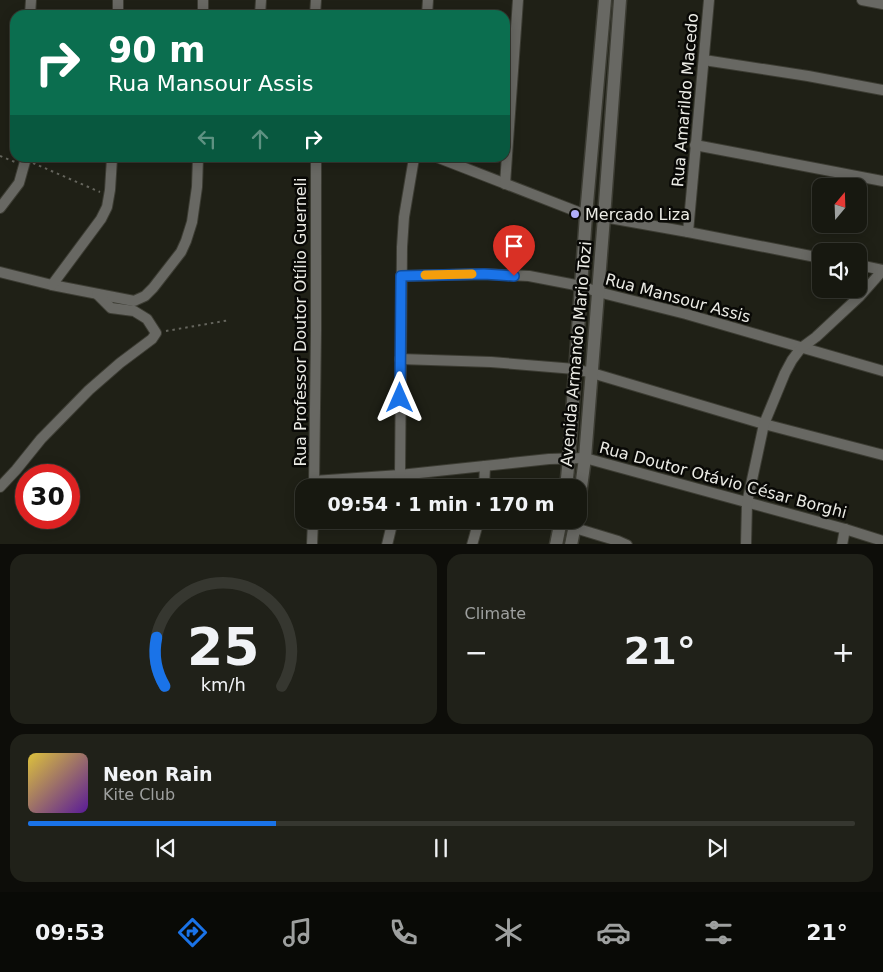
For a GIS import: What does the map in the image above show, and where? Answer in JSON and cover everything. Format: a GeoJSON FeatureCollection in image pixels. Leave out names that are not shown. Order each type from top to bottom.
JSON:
{"type":"FeatureCollection","features":[{"type":"Feature","properties":{"kind":"street"},"geometry":{"type":"LineString","coordinates":[[510,113],[518,0]]}},
{"type":"Feature","properties":{"kind":"street","name":"Avenida Armando Mario Tozi"},"geometry":{"type":"LineString","coordinates":[[567,479],[586,215],[605,0]]}},
{"type":"Feature","properties":{"kind":"street","name":"Avenida Armando Mario Tozi"},"geometry":{"type":"LineString","coordinates":[[582,479],[620,0]]}},
{"type":"Feature","properties":{"kind":"street","name":"Rua Amarildo Macedo"},"geometry":{"type":"LineString","coordinates":[[688,232],[709,0]]}},
{"type":"Feature","properties":{"kind":"street"},"geometry":{"type":"LineString","coordinates":[[862,0],[883,4]]}},
{"type":"Feature","properties":{"kind":"street"},"geometry":{"type":"LineString","coordinates":[[704,60],[883,90]]}},
{"type":"Feature","properties":{"kind":"street"},"geometry":{"type":"LineString","coordinates":[[695,145],[883,181]]}},
{"type":"Feature","properties":{"kind":"street"},"geometry":{"type":"LineString","coordinates":[[0,208],[19,183],[25,162]]}},
{"type":"Feature","properties":{"kind":"street"},"geometry":{"type":"LineString","coordinates":[[52,285],[101,219],[107,208],[112,162]]}},
{"type":"Feature","properties":{"kind":"street"},"geometry":{"type":"LineString","coordinates":[[0,272],[52,285],[134,301],[145,296],[181,252],[186,242],[192,222],[197,187],[198,162]]}},
{"type":"Feature","properties":{"kind":"street","name":"Rua Professor Doutor Otílio Guerneli"},"geometry":{"type":"LineString","coordinates":[[314,479],[316,162]]}},
{"type":"Feature","properties":{"kind":"street"},"geometry":{"type":"LineString","coordinates":[[399,479],[401,276],[404,217],[413,162]]}},
{"type":"Feature","properties":{"kind":"street"},"geometry":{"type":"LineString","coordinates":[[449,162],[586,215],[688,232],[812,256]]}},
{"type":"Feature","properties":{"kind":"street"},"geometry":{"type":"LineString","coordinates":[[505,184],[507,162]]}},
{"type":"Feature","properties":{"kind":"street"},"geometry":{"type":"LineString","coordinates":[[746,544],[747,503],[764,424],[785,373],[800,348],[816,337],[860,296],[883,270],[867,267]]}},
{"type":"Feature","properties":{"kind":"street","name":"Rua Mansour Assis"},"geometry":{"type":"LineString","coordinates":[[401,276],[484,274],[528,276],[581,286],[883,371]]}},
{"type":"Feature","properties":{"kind":"street"},"geometry":{"type":"LineString","coordinates":[[0,487],[41,439],[89,390],[152,339],[156,333],[147,319],[134,311],[111,308],[96,294]]}},
{"type":"Feature","properties":{"kind":"street"},"geometry":{"type":"LineString","coordinates":[[400,359],[491,362],[575,369],[764,424],[883,455]]}},
{"type":"Feature","properties":{"kind":"street","name":"Rua Doutor Otávio César Borghi"},"geometry":{"type":"LineString","coordinates":[[362,479],[534,460],[585,458],[846,529],[883,541]]}},
{"type":"Feature","properties":{"kind":"street"},"geometry":{"type":"LineString","coordinates":[[484,479],[485,466]]}},
{"type":"Feature","properties":{"kind":"street"},"geometry":{"type":"LineString","coordinates":[[587,528],[627,544]]}},
{"type":"Feature","properties":{"kind":"street"},"geometry":{"type":"LineString","coordinates":[[312,544],[313,529]]}},
{"type":"Feature","properties":{"kind":"street"},"geometry":{"type":"LineString","coordinates":[[387,544],[391,529]]}},
{"type":"Feature","properties":{"kind":"street"},"geometry":{"type":"LineString","coordinates":[[472,544],[476,529]]}},
{"type":"Feature","properties":{"kind":"street"},"geometry":{"type":"LineString","coordinates":[[556,544],[559,529]]}},
{"type":"Feature","properties":{"kind":"street"},"geometry":{"type":"LineString","coordinates":[[571,544],[575,529]]}},
{"type":"Feature","properties":{"kind":"street"},"geometry":{"type":"LineString","coordinates":[[842,544],[846,529]]}},
{"type":"Feature","properties":{"kind":"path"},"geometry":{"type":"LineString","coordinates":[[27,162],[109,196]]}},
{"type":"Feature","properties":{"kind":"path"},"geometry":{"type":"LineString","coordinates":[[156,333],[230,320]]}},
{"type":"Feature","properties":{"kind":"slow traffic"},"geometry":{"type":"LineString","coordinates":[[425,275],[472,274]]}},
{"type":"Feature","properties":{"kind":"place","name":"Mercado Liza"},"geometry":{"type":"Point","coordinates":[575,214]}},
{"type":"Feature","properties":{"kind":"route"},"geometry":{"type":"LineString","coordinates":[[400,398],[401,276],[484,274],[514,276]]}}]}
